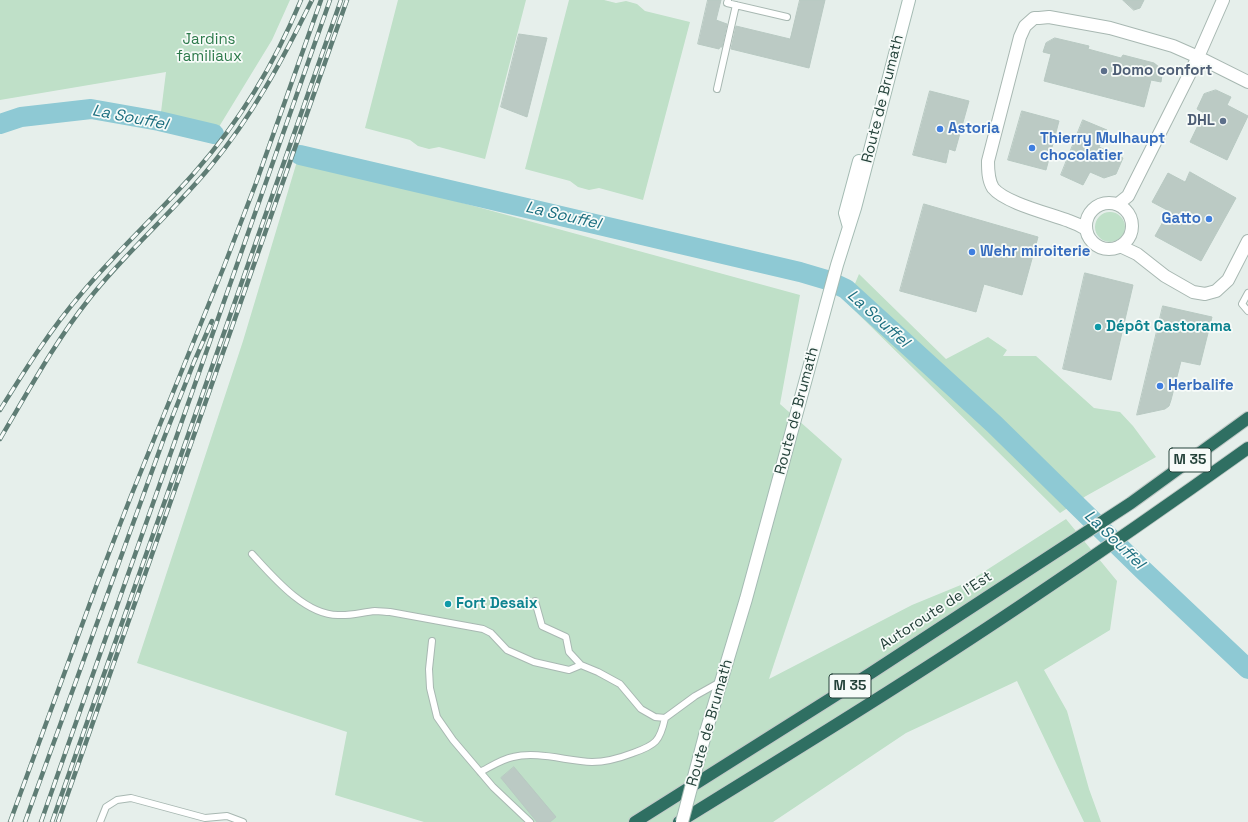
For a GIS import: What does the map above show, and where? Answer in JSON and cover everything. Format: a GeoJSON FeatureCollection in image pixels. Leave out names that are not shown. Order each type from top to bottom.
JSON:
{"type":"FeatureCollection","features":[{"type":"Feature","properties":{"kind":"highway","name":"Autoroute de l’Est"},"geometry":{"type":"LineString","coordinates":[[635,822],[877,669],[1063,548],[1131,502],[1248,418]]}},
{"type":"Feature","properties":{"kind":"highway","name":"M 35"},"geometry":{"type":"LineString","coordinates":[[678,822],[892,689],[1022,605],[1148,519],[1248,448]]}},
{"type":"Feature","properties":{"kind":"street","name":"Route de Brumath"},"geometry":{"type":"LineString","coordinates":[[682,822],[705,735],[746,599],[837,265],[856,208],[908,0]]}},
{"type":"Feature","properties":{"kind":"street"},"geometry":{"type":"LineString","coordinates":[[1123,208],[1198,57],[1223,0]]}},
{"type":"Feature","properties":{"kind":"street"},"geometry":{"type":"LineString","coordinates":[[1086,229],[1069,221],[1050,216],[1003,197],[993,187],[988,175],[988,161],[1020,37],[1025,26],[1034,18],[1049,17],[1110,28],[1173,46],[1248,82]]}},
{"type":"Feature","properties":{"kind":"street"},"geometry":{"type":"LineString","coordinates":[[1131,235],[1127,241],[1113,249],[1100,247],[1090,238],[1086,229],[1086,222],[1089,214],[1098,205],[1105,203],[1112,203],[1123,208],[1132,223],[1131,235],[1137,254]]}},
{"type":"Feature","properties":{"kind":"street"},"geometry":{"type":"LineString","coordinates":[[1069,221],[1089,214]]}},
{"type":"Feature","properties":{"kind":"street"},"geometry":{"type":"LineString","coordinates":[[1120,246],[1137,254],[1165,276],[1193,292],[1205,294],[1216,291],[1228,280],[1248,241]]}},
{"type":"Feature","properties":{"kind":"lane"},"geometry":{"type":"LineString","coordinates":[[728,0],[727,3],[787,17]]}},
{"type":"Feature","properties":{"kind":"lane"},"geometry":{"type":"LineString","coordinates":[[717,89],[736,5]]}},
{"type":"Feature","properties":{"kind":"lane"},"geometry":{"type":"LineString","coordinates":[[1248,293],[1242,304],[1248,311]]}},
{"type":"Feature","properties":{"kind":"lane"},"geometry":{"type":"LineString","coordinates":[[252,554],[287,590],[308,606],[327,614],[338,615],[376,611],[390,612],[483,629],[491,633],[507,650],[534,662],[569,670],[581,665]]}},
{"type":"Feature","properties":{"kind":"lane"},"geometry":{"type":"LineString","coordinates":[[535,601],[542,626],[566,637],[569,652],[581,665],[620,684],[641,709],[654,716],[665,718]]}},
{"type":"Feature","properties":{"kind":"lane"},"geometry":{"type":"LineString","coordinates":[[432,641],[429,669],[430,688],[437,717],[453,740],[493,787],[530,822]]}},
{"type":"Feature","properties":{"kind":"lane"},"geometry":{"type":"LineString","coordinates":[[480,772],[512,757],[529,755],[592,762],[615,759],[643,750],[656,741],[662,734],[665,718],[695,696],[721,681]]}},
{"type":"Feature","properties":{"kind":"lane"},"geometry":{"type":"LineString","coordinates":[[100,822],[106,807],[117,800],[131,798],[205,818],[227,816],[243,822]]}},
{"type":"Feature","properties":{"kind":"green space","name":"Jardins familiaux"},"geometry":{"type":"Polygon","coordinates":[[[0,0],[290,0],[272,40],[214,135],[160,120],[166,72],[0,100],[0,0]]]}},
{"type":"Feature","properties":{"kind":"green space"},"geometry":{"type":"Polygon","coordinates":[[[398,0],[526,0],[485,159],[439,147],[429,149],[418,146],[410,140],[365,128],[398,0]]]}},
{"type":"Feature","properties":{"kind":"green space"},"geometry":{"type":"Polygon","coordinates":[[[569,0],[604,0],[616,3],[626,1],[637,4],[645,11],[690,22],[643,200],[599,188],[589,190],[578,187],[570,181],[525,169],[569,0]]]}},
{"type":"Feature","properties":{"kind":"green space"},"geometry":{"type":"Polygon","coordinates":[[[298,158],[800,295],[780,404],[842,459],[769,679],[912,605],[968,582],[1066,519],[1117,581],[1110,630],[1044,670],[1067,711],[1089,789],[1101,822],[1084,822],[1017,681],[906,733],[773,822],[424,822],[335,795],[347,732],[137,663],[243,341],[298,158]]]}},
{"type":"Feature","properties":{"kind":"green space"},"geometry":{"type":"Polygon","coordinates":[[[1110,212],[1120,217],[1125,227],[1120,237],[1110,242],[1100,237],[1095,227],[1100,217],[1110,212]]]}},
{"type":"Feature","properties":{"kind":"green space"},"geometry":{"type":"Polygon","coordinates":[[[859,274],[946,359],[988,337],[1007,350],[1003,356],[1036,356],[1094,408],[1120,412],[1133,426],[1156,457],[1086,496],[1060,513],[847,303],[859,274]]]}},
{"type":"Feature","properties":{"kind":"building"},"geometry":{"type":"Polygon","coordinates":[[[708,0],[721,0],[716,20],[727,24],[722,47],[719,49],[698,44],[708,0]]]}},
{"type":"Feature","properties":{"kind":"building"},"geometry":{"type":"Polygon","coordinates":[[[800,0],[825,0],[809,68],[731,49],[736,26],[790,39],[800,0]]]}},
{"type":"Feature","properties":{"kind":"building"},"geometry":{"type":"Polygon","coordinates":[[[1123,0],[1144,0],[1140,8],[1134,10],[1123,0]]]}},
{"type":"Feature","properties":{"kind":"building"},"geometry":{"type":"Polygon","coordinates":[[[519,34],[547,38],[527,117],[501,107],[519,34]]]}},
{"type":"Feature","properties":{"kind":"building","name":"Domo confort"},"geometry":{"type":"Polygon","coordinates":[[[1055,38],[1089,46],[1088,49],[1121,58],[1123,55],[1154,63],[1159,67],[1162,75],[1161,82],[1151,80],[1144,107],[1044,81],[1051,54],[1043,52],[1046,43],[1055,38]]]}},
{"type":"Feature","properties":{"kind":"building","name":"DHL"},"geometry":{"type":"Polygon","coordinates":[[[1216,90],[1231,97],[1227,105],[1248,116],[1227,160],[1190,142],[1204,113],[1197,109],[1204,94],[1216,90]]]}},
{"type":"Feature","properties":{"kind":"building","name":"Astoria"},"geometry":{"type":"Polygon","coordinates":[[[930,91],[969,101],[955,151],[949,149],[946,163],[913,155],[930,91]]]}},
{"type":"Feature","properties":{"kind":"building","name":"Thierry Mulhaupt chocolatier"},"geometry":{"type":"Polygon","coordinates":[[[1022,111],[1059,121],[1046,170],[1008,160],[1022,111]]]}},
{"type":"Feature","properties":{"kind":"building"},"geometry":{"type":"Polygon","coordinates":[[[1083,120],[1107,130],[1099,147],[1123,158],[1116,174],[1104,178],[1090,172],[1083,185],[1061,175],[1083,120]]]}},
{"type":"Feature","properties":{"kind":"building"},"geometry":{"type":"Polygon","coordinates":[[[1190,172],[1236,198],[1201,261],[1155,236],[1169,211],[1152,202],[1168,173],[1185,182],[1190,172]]]}},
{"type":"Feature","properties":{"kind":"building","name":"Wehr miroiterie"},"geometry":{"type":"Polygon","coordinates":[[[924,204],[1038,237],[1022,295],[984,284],[976,312],[900,291],[924,204]]]}},
{"type":"Feature","properties":{"kind":"building","name":"Dépôt Castorama"},"geometry":{"type":"Polygon","coordinates":[[[1085,273],[1133,285],[1111,380],[1063,369],[1085,273]]]}},
{"type":"Feature","properties":{"kind":"building"},"geometry":{"type":"Polygon","coordinates":[[[1163,306],[1212,317],[1200,365],[1181,361],[1169,406],[1165,409],[1137,415],[1163,306]]]}},
{"type":"Feature","properties":{"kind":"building"},"geometry":{"type":"Polygon","coordinates":[[[514,767],[556,817],[550,822],[537,822],[501,778],[514,767]]]}},
{"type":"Feature","properties":{"kind":"waterway","name":"La Souffel"},"geometry":{"type":"LineString","coordinates":[[0,124],[21,117],[91,109],[159,121],[214,134]]}},
{"type":"Feature","properties":{"kind":"waterway","name":"La Souffel"},"geometry":{"type":"LineString","coordinates":[[300,155],[800,272],[827,280],[846,289],[994,424],[1143,570],[1248,669]]}},
{"type":"Feature","properties":{"kind":"railway"},"geometry":{"type":"LineString","coordinates":[[0,410],[38,350],[70,308],[95,278],[195,172],[227,132],[268,69],[301,0]]}},
{"type":"Feature","properties":{"kind":"railway"},"geometry":{"type":"LineString","coordinates":[[0,439],[53,350],[89,299],[118,265],[195,184],[240,128],[278,66],[312,0]]}},
{"type":"Feature","properties":{"kind":"railway"},"geometry":{"type":"LineString","coordinates":[[10,822],[97,584],[256,183],[321,0]]}},
{"type":"Feature","properties":{"kind":"railway"},"geometry":{"type":"LineString","coordinates":[[41,822],[330,0]]}},
{"type":"Feature","properties":{"kind":"railway"},"geometry":{"type":"LineString","coordinates":[[52,822],[341,0]]}},
{"type":"Feature","properties":{"kind":"railway"},"geometry":{"type":"LineString","coordinates":[[58,822],[347,0]]}},
{"type":"Feature","properties":{"kind":"railway"},"geometry":{"type":"LineString","coordinates":[[25,822],[164,438],[212,321]]}},
{"type":"Feature","properties":{"kind":"place","name":"Domo confort"},"geometry":{"type":"Point","coordinates":[1104,71]}},
{"type":"Feature","properties":{"kind":"place","name":"DHL"},"geometry":{"type":"Point","coordinates":[1223,121]}},
{"type":"Feature","properties":{"kind":"place","name":"Astoria"},"geometry":{"type":"Point","coordinates":[940,129]}},
{"type":"Feature","properties":{"kind":"place","name":"Thierry Mulhaupt chocolatier"},"geometry":{"type":"Point","coordinates":[1032,148]}},
{"type":"Feature","properties":{"kind":"place","name":"Gatto"},"geometry":{"type":"Point","coordinates":[1209,219]}},
{"type":"Feature","properties":{"kind":"place","name":"Wehr miroiterie"},"geometry":{"type":"Point","coordinates":[972,252]}},
{"type":"Feature","properties":{"kind":"place","name":"Dépôt Castorama"},"geometry":{"type":"Point","coordinates":[1098,327]}},
{"type":"Feature","properties":{"kind":"place","name":"Herbalife"},"geometry":{"type":"Point","coordinates":[1160,386]}},
{"type":"Feature","properties":{"kind":"place","name":"Fort Desaix"},"geometry":{"type":"Point","coordinates":[448,604]}}]}
